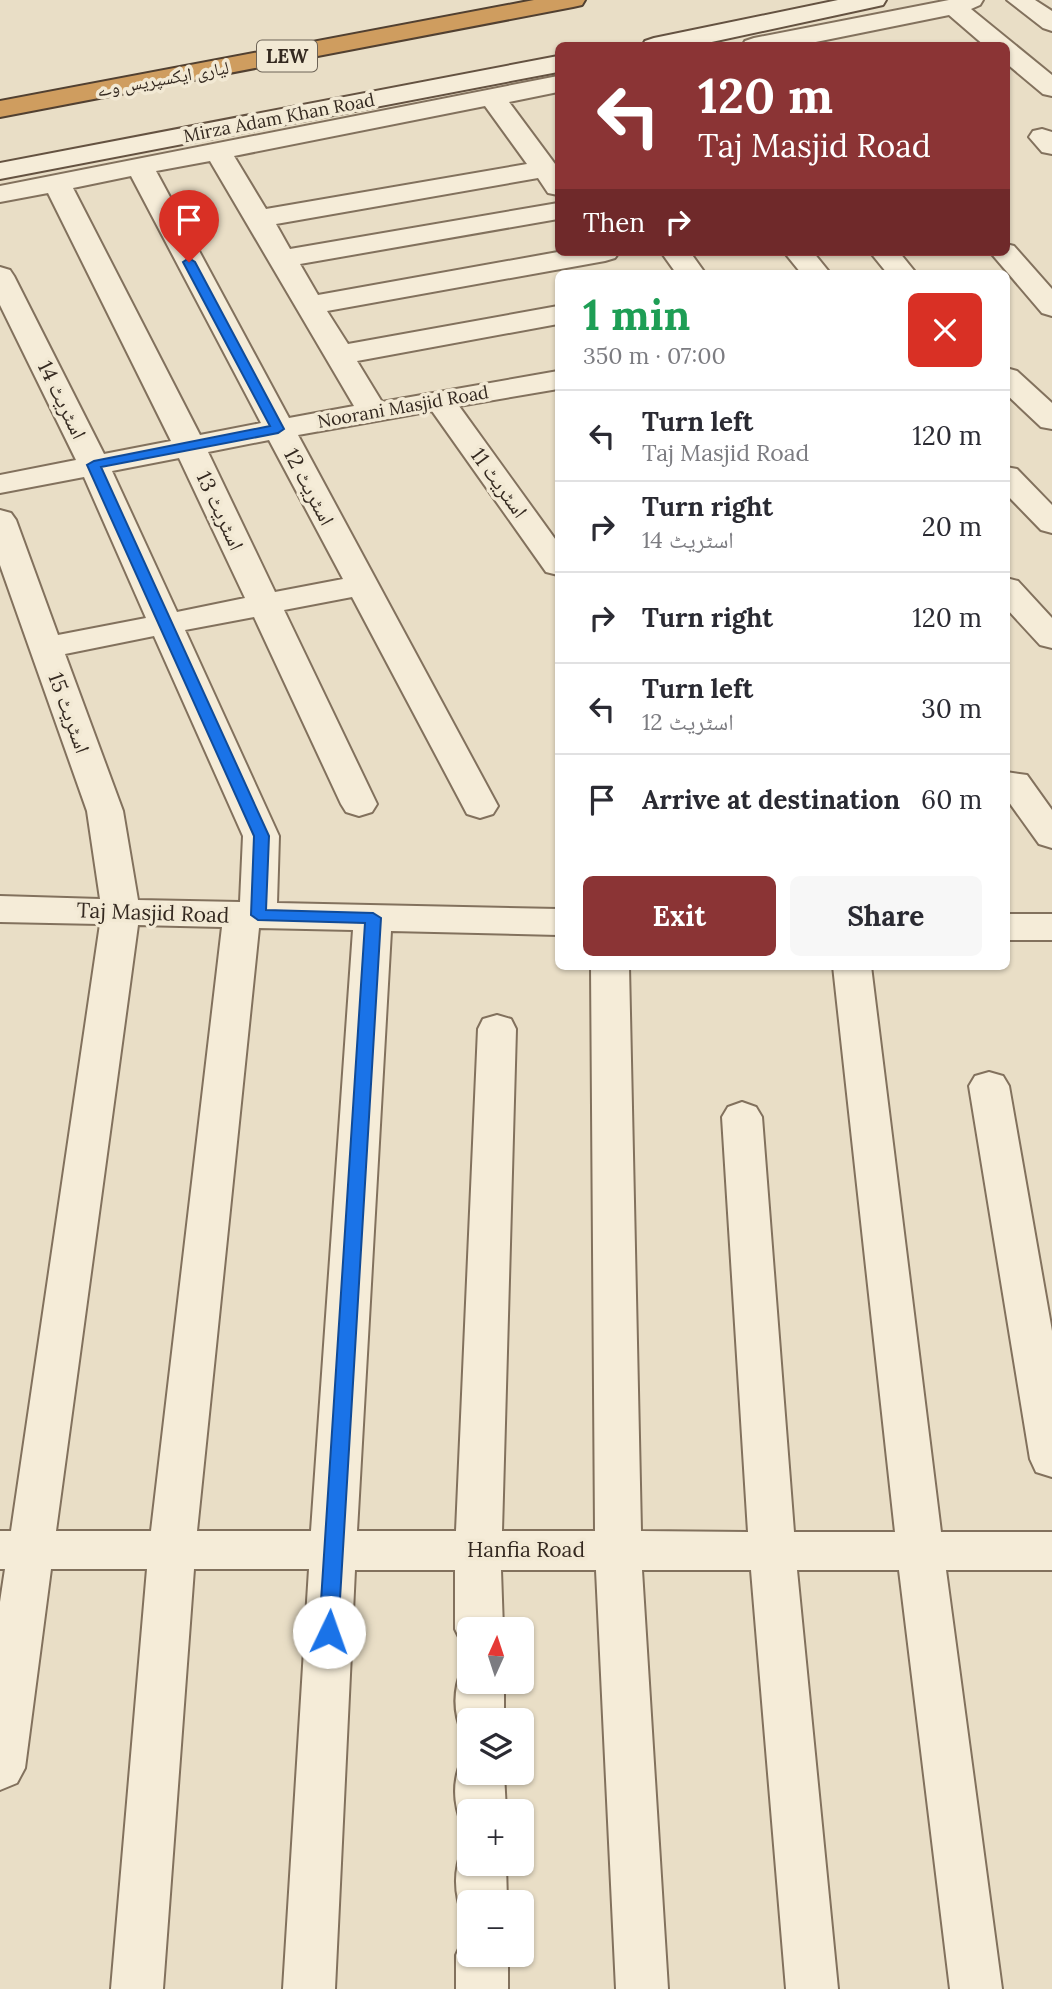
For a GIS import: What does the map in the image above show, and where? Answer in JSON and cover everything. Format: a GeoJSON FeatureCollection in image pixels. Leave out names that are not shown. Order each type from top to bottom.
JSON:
{"type":"FeatureCollection","features":[{"type":"Feature","properties":{"kind":"highway","name":"لیاری ایکسپریس وے"},"geometry":{"type":"LineString","coordinates":[[0,109],[573,0]]}},
{"type":"Feature","properties":{"kind":"street"},"geometry":{"type":"LineString","coordinates":[[673,42],[874,0]]}},
{"type":"Feature","properties":{"kind":"street"},"geometry":{"type":"LineString","coordinates":[[1019,0],[1052,23]]}},
{"type":"Feature","properties":{"kind":"street"},"geometry":{"type":"LineString","coordinates":[[797,42],[829,39],[962,3],[997,42]]}},
{"type":"Feature","properties":{"kind":"street"},"geometry":{"type":"LineString","coordinates":[[1010,53],[1052,88]]}},
{"type":"Feature","properties":{"kind":"street"},"geometry":{"type":"LineString","coordinates":[[0,194],[555,84]]}},
{"type":"Feature","properties":{"kind":"street","name":"Mirza Adam Khan Road"},"geometry":{"type":"LineString","coordinates":[[0,171],[555,84]]}},
{"type":"Feature","properties":{"kind":"street"},"geometry":{"type":"LineString","coordinates":[[258,219],[552,178],[492,97]]}},
{"type":"Feature","properties":{"kind":"street"},"geometry":{"type":"LineString","coordinates":[[218,150],[373,412]]}},
{"type":"Feature","properties":{"kind":"street","name":"اسٹریٹ 12"},"geometry":{"type":"LineString","coordinates":[[139,166],[481,806]]}},
{"type":"Feature","properties":{"kind":"street","name":"اسٹریٹ 13"},"geometry":{"type":"LineString","coordinates":[[57,183],[189,445],[359,804]]}},
{"type":"Feature","properties":{"kind":"street"},"geometry":{"type":"LineString","coordinates":[[282,259],[555,212]]}},
{"type":"Feature","properties":{"kind":"street"},"geometry":{"type":"LineString","coordinates":[[310,305],[586,256]]}},
{"type":"Feature","properties":{"kind":"street"},"geometry":{"type":"LineString","coordinates":[[678,256],[689,270]]}},
{"type":"Feature","properties":{"kind":"street"},"geometry":{"type":"LineString","coordinates":[[801,256],[813,270]]}},
{"type":"Feature","properties":{"kind":"street"},"geometry":{"type":"LineString","coordinates":[[887,256],[899,270]]}},
{"type":"Feature","properties":{"kind":"street"},"geometry":{"type":"LineString","coordinates":[[1008,256],[1052,307]]}},
{"type":"Feature","properties":{"kind":"street","name":"اسٹریٹ 14"},"geometry":{"type":"LineString","coordinates":[[0,276],[94,465],[261,836],[172,1549],[136,1989]]}},
{"type":"Feature","properties":{"kind":"street"},"geometry":{"type":"LineString","coordinates":[[339,355],[555,316]]}},
{"type":"Feature","properties":{"kind":"street","name":"Noorani Masjid Road"},"geometry":{"type":"LineString","coordinates":[[0,484],[189,445],[555,381]]}},
{"type":"Feature","properties":{"kind":"street"},"geometry":{"type":"LineString","coordinates":[[1010,381],[1052,420]]}},
{"type":"Feature","properties":{"kind":"street","name":"اسٹریٹ 11"},"geometry":{"type":"LineString","coordinates":[[440,401],[555,561]]}},
{"type":"Feature","properties":{"kind":"street"},"geometry":{"type":"LineString","coordinates":[[1010,479],[1052,523]]}},
{"type":"Feature","properties":{"kind":"street","name":"اسٹریٹ 15"},"geometry":{"type":"LineString","coordinates":[[0,520],[105,811],[121,911],[15,1550],[0,1768]]}},
{"type":"Feature","properties":{"kind":"street"},"geometry":{"type":"LineString","coordinates":[[46,648],[361,585]]}},
{"type":"Feature","properties":{"kind":"street"},"geometry":{"type":"LineString","coordinates":[[1010,592],[1052,639]]}},
{"type":"Feature","properties":{"kind":"street"},"geometry":{"type":"LineString","coordinates":[[1010,783],[1014,783],[1052,836]]}},
{"type":"Feature","properties":{"kind":"street","name":"Taj Masjid Road"},"geometry":{"type":"LineString","coordinates":[[0,909],[555,922]]}},
{"type":"Feature","properties":{"kind":"street"},"geometry":{"type":"LineString","coordinates":[[309,1989],[333,1550],[373,918]]}},
{"type":"Feature","properties":{"kind":"street"},"geometry":{"type":"LineString","coordinates":[[1010,927],[1052,927]]}},
{"type":"Feature","properties":{"kind":"street"},"geometry":{"type":"LineString","coordinates":[[610,970],[618,1550],[642,1989]]}},
{"type":"Feature","properties":{"kind":"street"},"geometry":{"type":"LineString","coordinates":[[852,970],[920,1551],[976,1989]]}},
{"type":"Feature","properties":{"kind":"street"},"geometry":{"type":"LineString","coordinates":[[479,1617],[478,1550],[497,1030]]}},
{"type":"Feature","properties":{"kind":"street"},"geometry":{"type":"LineString","coordinates":[[989,1086],[1052,1459]]}},
{"type":"Feature","properties":{"kind":"street"},"geometry":{"type":"LineString","coordinates":[[742,1117],[772,1551],[812,1989]]}},
{"type":"Feature","properties":{"kind":"street","name":"Hanfia Road"},"geometry":{"type":"LineString","coordinates":[[15,1550],[1052,1551]]}},
{"type":"Feature","properties":{"kind":"street"},"geometry":{"type":"LineString","coordinates":[[482,1967],[482,1989]]}},
{"type":"Feature","properties":{"kind":"route"},"geometry":{"type":"LineString","coordinates":[[189,262],[278,429],[94,465],[261,836],[258,915],[373,918],[329,1632]]}}]}
